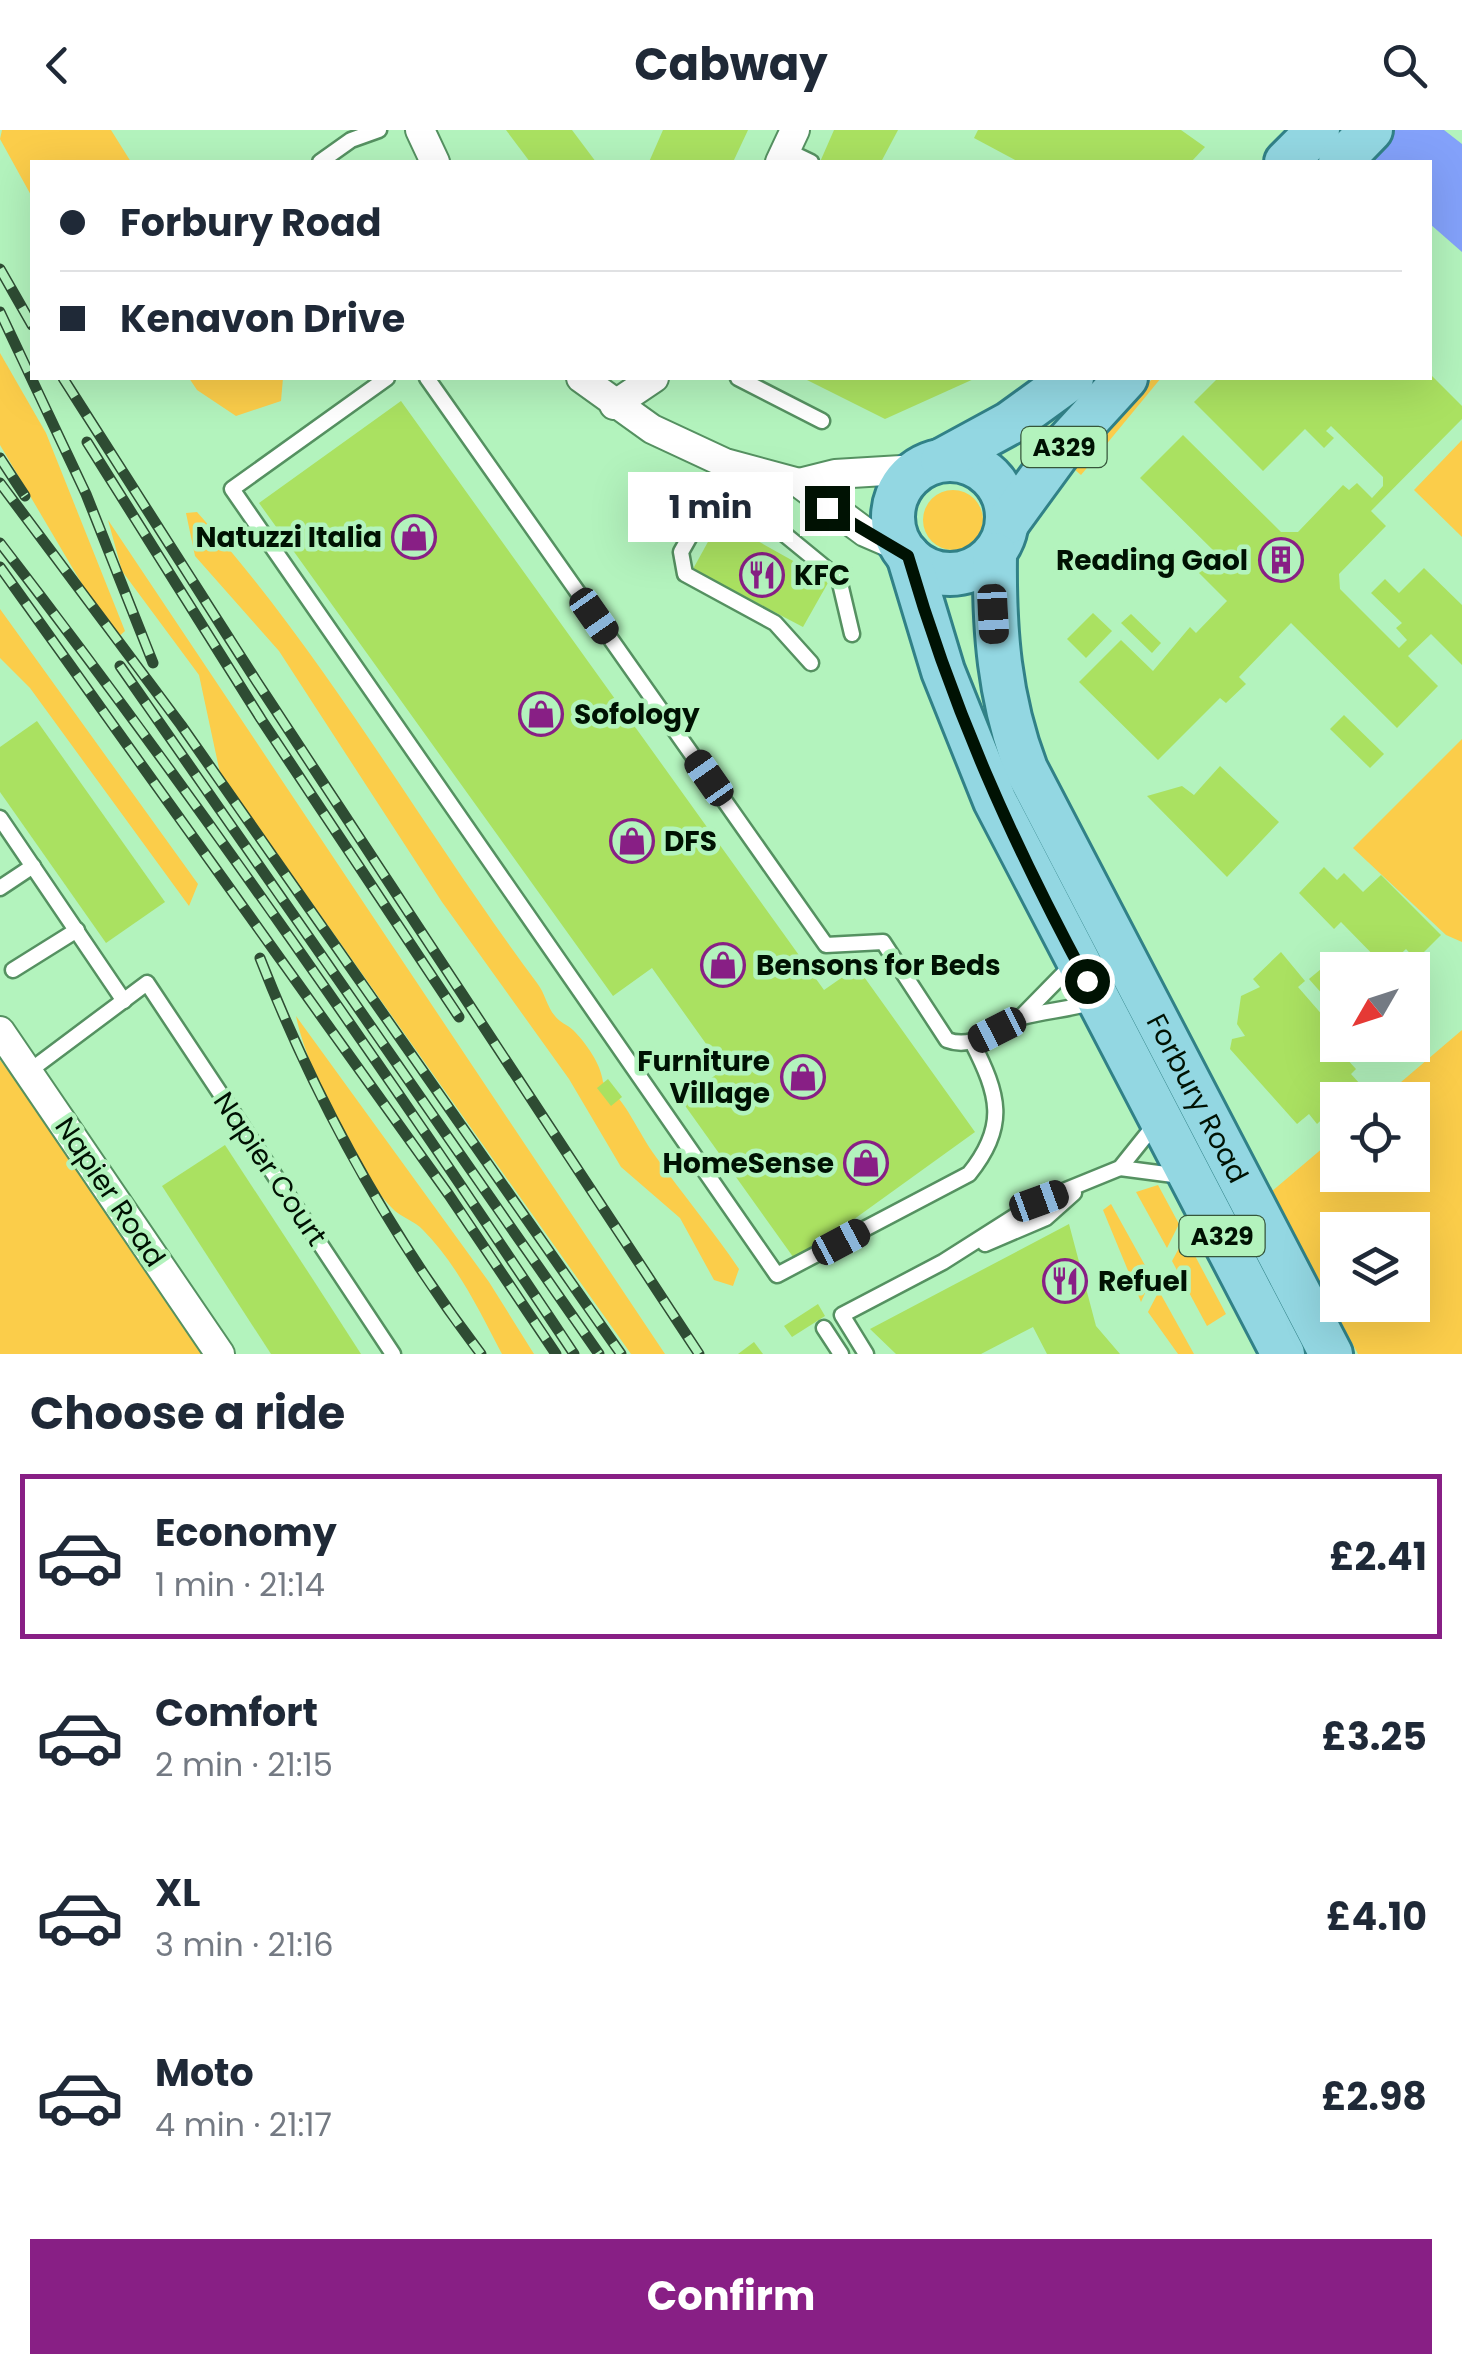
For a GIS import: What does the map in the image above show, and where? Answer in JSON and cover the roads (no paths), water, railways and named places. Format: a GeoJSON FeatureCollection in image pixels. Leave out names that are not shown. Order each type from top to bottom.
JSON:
{"type":"FeatureCollection","features":[{"type":"Feature","properties":{"kind":"main road"},"geometry":{"type":"LineString","coordinates":[[1311,150],[1370,130]]}},
{"type":"Feature","properties":{"kind":"main road","name":"A329"},"geometry":{"type":"LineString","coordinates":[[930,465],[1010,423],[1069,380]]}},
{"type":"Feature","properties":{"kind":"main road","name":"A329"},"geometry":{"type":"LineString","coordinates":[[1001,538],[1062,448],[1124,380]]}},
{"type":"Feature","properties":{"kind":"main road"},"geometry":{"type":"LineString","coordinates":[[974,464],[1003,493],[1001,538],[981,566],[950,575],[920,566],[905,552],[893,517],[896,500],[930,465],[974,464]]}},
{"type":"Feature","properties":{"kind":"main road","name":"Forbury Road"},"geometry":{"type":"LineString","coordinates":[[1001,538],[995,648],[1007,712],[1026,769],[1331,1354]]}},
{"type":"Feature","properties":{"kind":"main road","name":"Forbury Road"},"geometry":{"type":"LineString","coordinates":[[905,552],[943,672],[994,801],[1283,1354]]}},
{"type":"Feature","properties":{"kind":"street"},"geometry":{"type":"LineString","coordinates":[[420,130],[434,160]]}},
{"type":"Feature","properties":{"kind":"street"},"geometry":{"type":"LineString","coordinates":[[583,380],[614,406],[652,429],[725,463],[799,483],[865,532],[905,552]]}},
{"type":"Feature","properties":{"kind":"street"},"geometry":{"type":"LineString","coordinates":[[614,406],[651,380]]}},
{"type":"Feature","properties":{"kind":"street"},"geometry":{"type":"LineString","coordinates":[[799,483],[835,474],[930,465]]}},
{"type":"Feature","properties":{"kind":"street","name":"Napier Road"},"geometry":{"type":"LineString","coordinates":[[0,1031],[220,1354]]}},
{"type":"Feature","properties":{"kind":"lane"},"geometry":{"type":"LineString","coordinates":[[323,160],[351,140],[379,130]]}},
{"type":"Feature","properties":{"kind":"lane"},"geometry":{"type":"LineString","coordinates":[[384,380],[232,488],[777,1276],[969,1174],[992,1147],[999,1114],[972,1042]]}},
{"type":"Feature","properties":{"kind":"lane"},"geometry":{"type":"LineString","coordinates":[[428,380],[826,945],[883,942],[947,1040],[972,1042],[1021,1017],[1098,1001]]}},
{"type":"Feature","properties":{"kind":"lane"},"geometry":{"type":"LineString","coordinates":[[742,380],[822,421]]}},
{"type":"Feature","properties":{"kind":"lane"},"geometry":{"type":"LineString","coordinates":[[811,662],[775,624],[684,574],[681,552],[703,513],[728,509],[778,529],[839,579],[852,634]]}},
{"type":"Feature","properties":{"kind":"lane"},"geometry":{"type":"LineString","coordinates":[[0,818],[124,1000],[28,1072]]}},
{"type":"Feature","properties":{"kind":"lane"},"geometry":{"type":"LineString","coordinates":[[0,888],[33,866]]}},
{"type":"Feature","properties":{"kind":"lane"},"geometry":{"type":"LineString","coordinates":[[14,970],[77,930]]}},
{"type":"Feature","properties":{"kind":"lane"},"geometry":{"type":"LineString","coordinates":[[1021,1017],[1076,961]]}},
{"type":"Feature","properties":{"kind":"lane","name":"Napier Court"},"geometry":{"type":"LineString","coordinates":[[124,1000],[147,983],[392,1354]]}},
{"type":"Feature","properties":{"kind":"lane"},"geometry":{"type":"LineString","coordinates":[[866,1354],[842,1315],[943,1262],[1039,1201],[1120,1168],[1160,1118]]}},
{"type":"Feature","properties":{"kind":"lane"},"geometry":{"type":"LineString","coordinates":[[1120,1168],[1192,1178]]}},
{"type":"Feature","properties":{"kind":"lane"},"geometry":{"type":"LineString","coordinates":[[824,1328],[840,1354]]}},
{"type":"Feature","properties":{"kind":"water"},"geometry":{"type":"Polygon","coordinates":[[[1316,130],[1444,130],[1462,144],[1462,252],[1432,226],[1432,160],[1355,160],[1316,130]]]}},
{"type":"Feature","properties":{"kind":"railway"},"geometry":{"type":"LineString","coordinates":[[0,269],[30,322]]}},
{"type":"Feature","properties":{"kind":"railway"},"geometry":{"type":"LineString","coordinates":[[0,312],[30,375]]}},
{"type":"Feature","properties":{"kind":"railway"},"geometry":{"type":"LineString","coordinates":[[32,380],[86,494],[153,663]]}},
{"type":"Feature","properties":{"kind":"railway"},"geometry":{"type":"LineString","coordinates":[[64,380],[257,682],[699,1354]]}},
{"type":"Feature","properties":{"kind":"railway"},"geometry":{"type":"LineString","coordinates":[[87,442],[261,719],[459,1017]]}},
{"type":"Feature","properties":{"kind":"railway"},"geometry":{"type":"LineString","coordinates":[[0,458],[25,496]]}},
{"type":"Feature","properties":{"kind":"railway"},"geometry":{"type":"LineString","coordinates":[[0,483],[181,725],[621,1354]]}},
{"type":"Feature","properties":{"kind":"railway"},"geometry":{"type":"LineString","coordinates":[[0,543],[294,944],[574,1354]]}},
{"type":"Feature","properties":{"kind":"railway"},"geometry":{"type":"LineString","coordinates":[[0,567],[449,1195],[556,1354]]}},
{"type":"Feature","properties":{"kind":"railway"},"geometry":{"type":"LineString","coordinates":[[120,666],[599,1354]]}},
{"type":"Feature","properties":{"kind":"railway"},"geometry":{"type":"LineString","coordinates":[[260,958],[305,1063],[357,1164],[415,1261],[481,1354]]}},
{"type":"Feature","properties":{"kind":"place","name":"Natuzzi Italia"},"geometry":{"type":"Point","coordinates":[414,537]}},
{"type":"Feature","properties":{"kind":"place","name":"Reading Gaol"},"geometry":{"type":"Point","coordinates":[1281,560]}},
{"type":"Feature","properties":{"kind":"place","name":"KFC"},"geometry":{"type":"Point","coordinates":[762,575]}},
{"type":"Feature","properties":{"kind":"place","name":"Sofology"},"geometry":{"type":"Point","coordinates":[541,714]}},
{"type":"Feature","properties":{"kind":"place","name":"DFS"},"geometry":{"type":"Point","coordinates":[632,841]}},
{"type":"Feature","properties":{"kind":"place","name":"Bensons for Beds"},"geometry":{"type":"Point","coordinates":[723,965]}},
{"type":"Feature","properties":{"kind":"place","name":"Furniture Village"},"geometry":{"type":"Point","coordinates":[803,1077]}},
{"type":"Feature","properties":{"kind":"place","name":"HomeSense"},"geometry":{"type":"Point","coordinates":[866,1163]}},
{"type":"Feature","properties":{"kind":"place","name":"Refuel"},"geometry":{"type":"Point","coordinates":[1065,1281]}}]}
